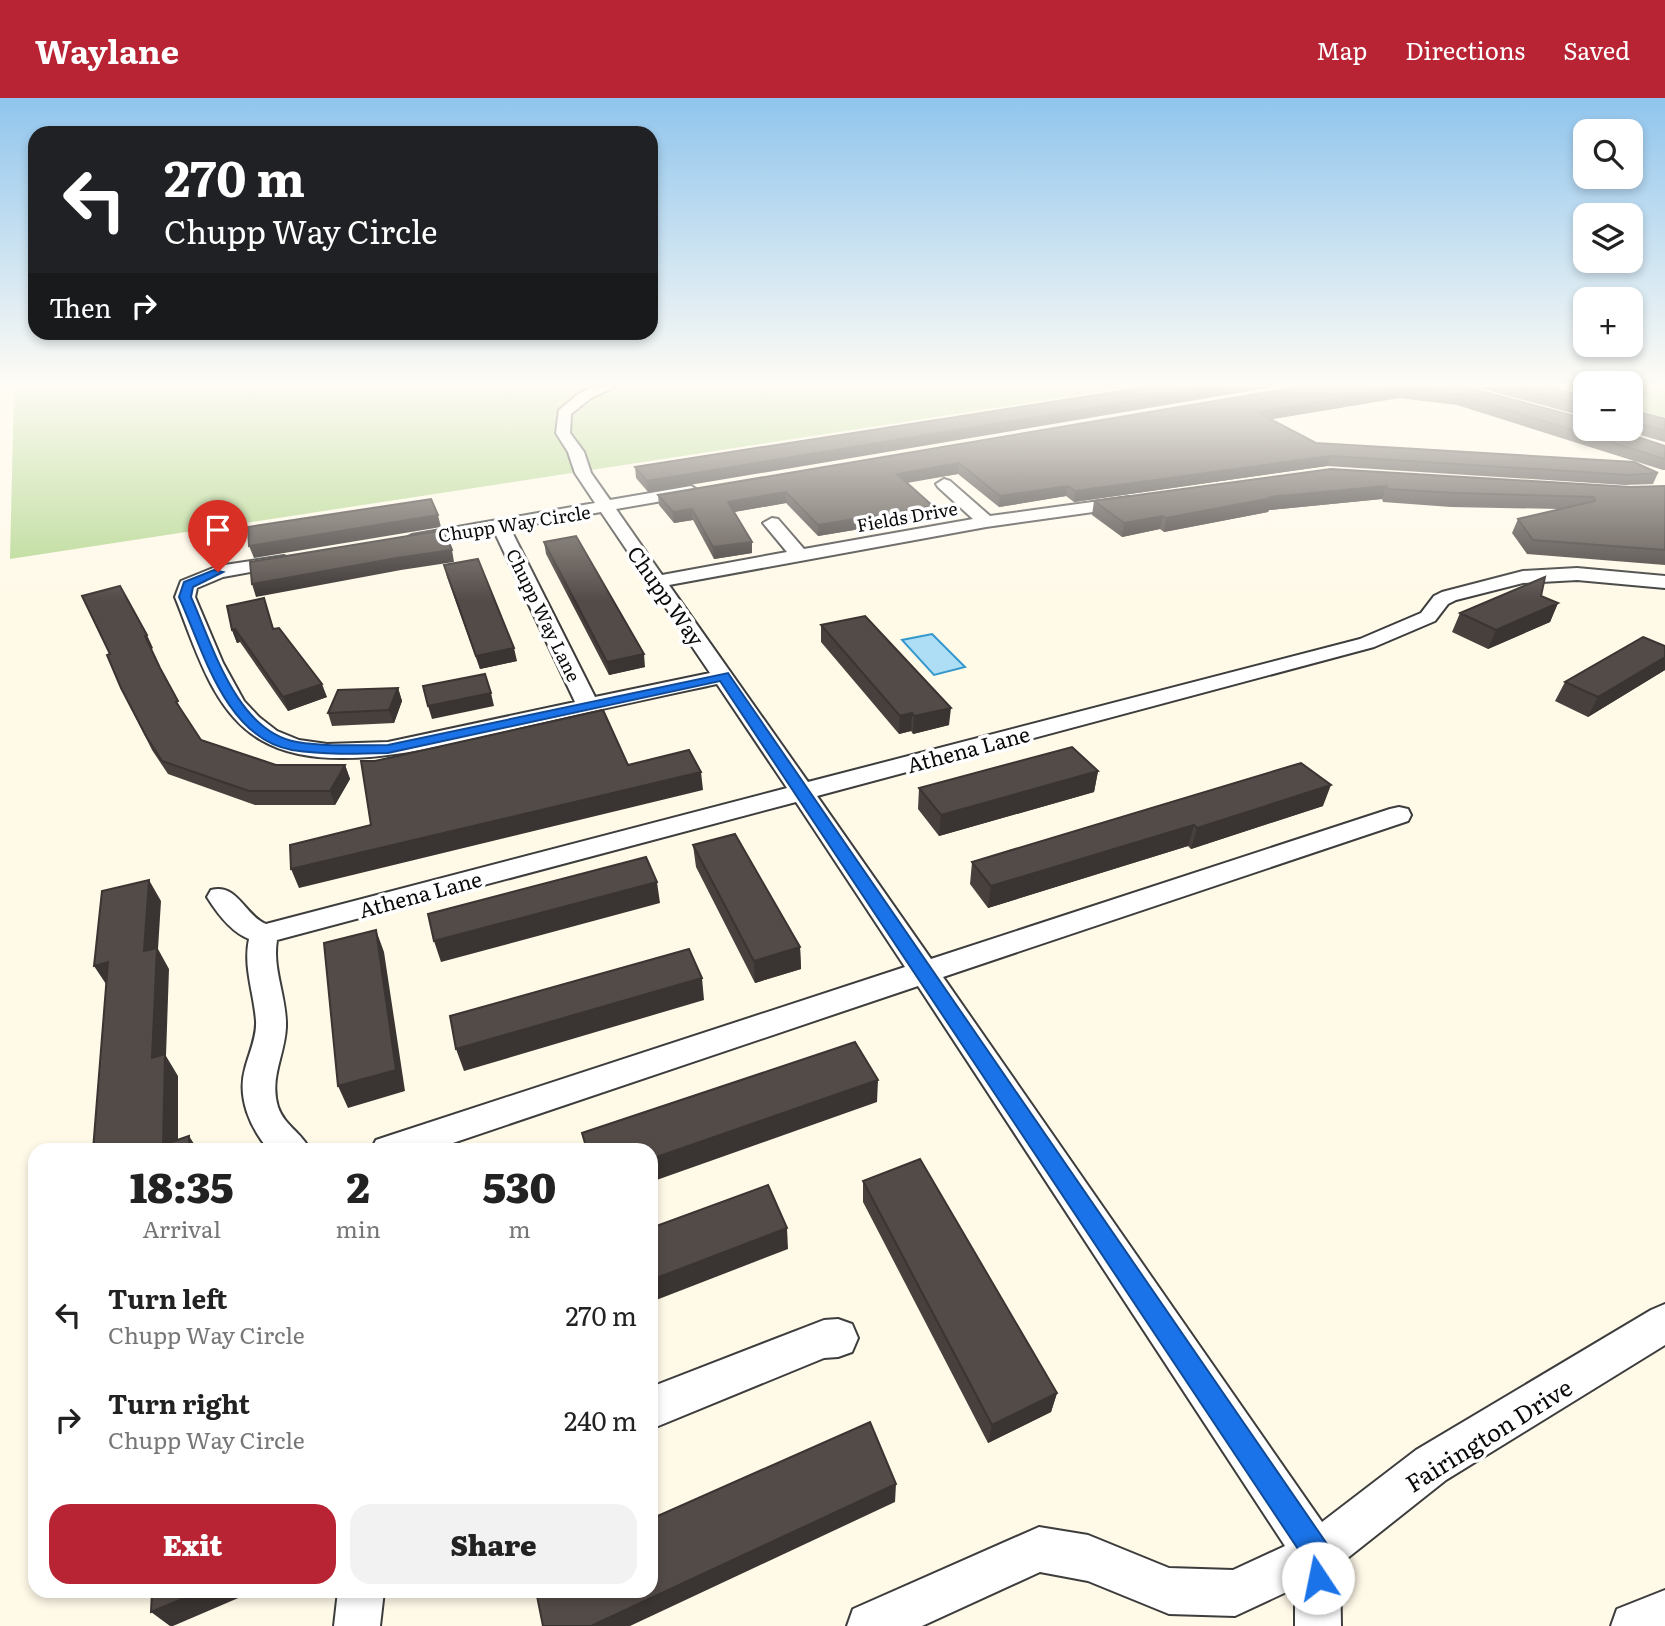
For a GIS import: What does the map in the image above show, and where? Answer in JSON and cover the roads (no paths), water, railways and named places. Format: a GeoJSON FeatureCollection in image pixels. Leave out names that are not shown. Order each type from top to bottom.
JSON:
{"type":"FeatureCollection","features":[{"type":"Feature","properties":{"kind":"street","name":"Chupp Way"},"geometry":{"type":"LineString","coordinates":[[578,458],[583,474],[803,793],[1317,1554]]}},
{"type":"Feature","properties":{"kind":"street"},"geometry":{"type":"LineString","coordinates":[[944,484],[986,522]]}},
{"type":"Feature","properties":{"kind":"street"},"geometry":{"type":"LineString","coordinates":[[606,507],[702,489]]}},
{"type":"Feature","properties":{"kind":"street","name":"Fields Drive"},"geometry":{"type":"LineString","coordinates":[[658,581],[986,522],[1150,499]]}},
{"type":"Feature","properties":{"kind":"street","name":"Chupp Way Circle"},"geometry":{"type":"LineString","coordinates":[[393,543],[606,507]]}},
{"type":"Feature","properties":{"kind":"street"},"geometry":{"type":"LineString","coordinates":[[772,523],[799,555]]}},
{"type":"Feature","properties":{"kind":"street","name":"Chupp Way Lane"},"geometry":{"type":"LineString","coordinates":[[500,525],[587,705]]}},
{"type":"Feature","properties":{"kind":"street"},"geometry":{"type":"LineString","coordinates":[[298,559],[218,572],[188,585],[185,597],[233,704],[258,730],[292,746],[337,750],[388,749],[723,676]]}},
{"type":"Feature","properties":{"kind":"street","name":"Athena Lane"},"geometry":{"type":"LineString","coordinates":[[264,934],[803,793],[1216,680],[1367,643],[1428,617],[1441,600],[1461,592],[1539,574],[1606,576],[1665,582]]}},
{"type":"Feature","properties":{"kind":"street"},"geometry":{"type":"LineString","coordinates":[[409,1143],[1399,815]]}},
{"type":"Feature","properties":{"kind":"street"},"geometry":{"type":"LineString","coordinates":[[221,897],[247,927],[264,934],[260,951],[261,975],[271,1023],[258,1084],[265,1116],[282,1143]]}},
{"type":"Feature","properties":{"kind":"street","name":"Fairington Drive"},"geometry":{"type":"LineString","coordinates":[[870,1626],[1039,1549],[1088,1558],[1169,1591],[1236,1593],[1317,1554],[1431,1465],[1665,1323]]}},
{"type":"Feature","properties":{"kind":"street"},"geometry":{"type":"LineString","coordinates":[[658,1405],[824,1339],[838,1338]]}},
{"type":"Feature","properties":{"kind":"street"},"geometry":{"type":"LineString","coordinates":[[1317,1554],[1318,1626]]}},
{"type":"Feature","properties":{"kind":"street"},"geometry":{"type":"LineString","coordinates":[[357,1626],[361,1598]]}},
{"type":"Feature","properties":{"kind":"street"},"geometry":{"type":"LineString","coordinates":[[1634,1626],[1665,1613]]}},
{"type":"Feature","properties":{"kind":"water"},"geometry":{"type":"Polygon","coordinates":[[[932,634],[965,667],[934,675],[902,640],[932,634]]]}}]}
